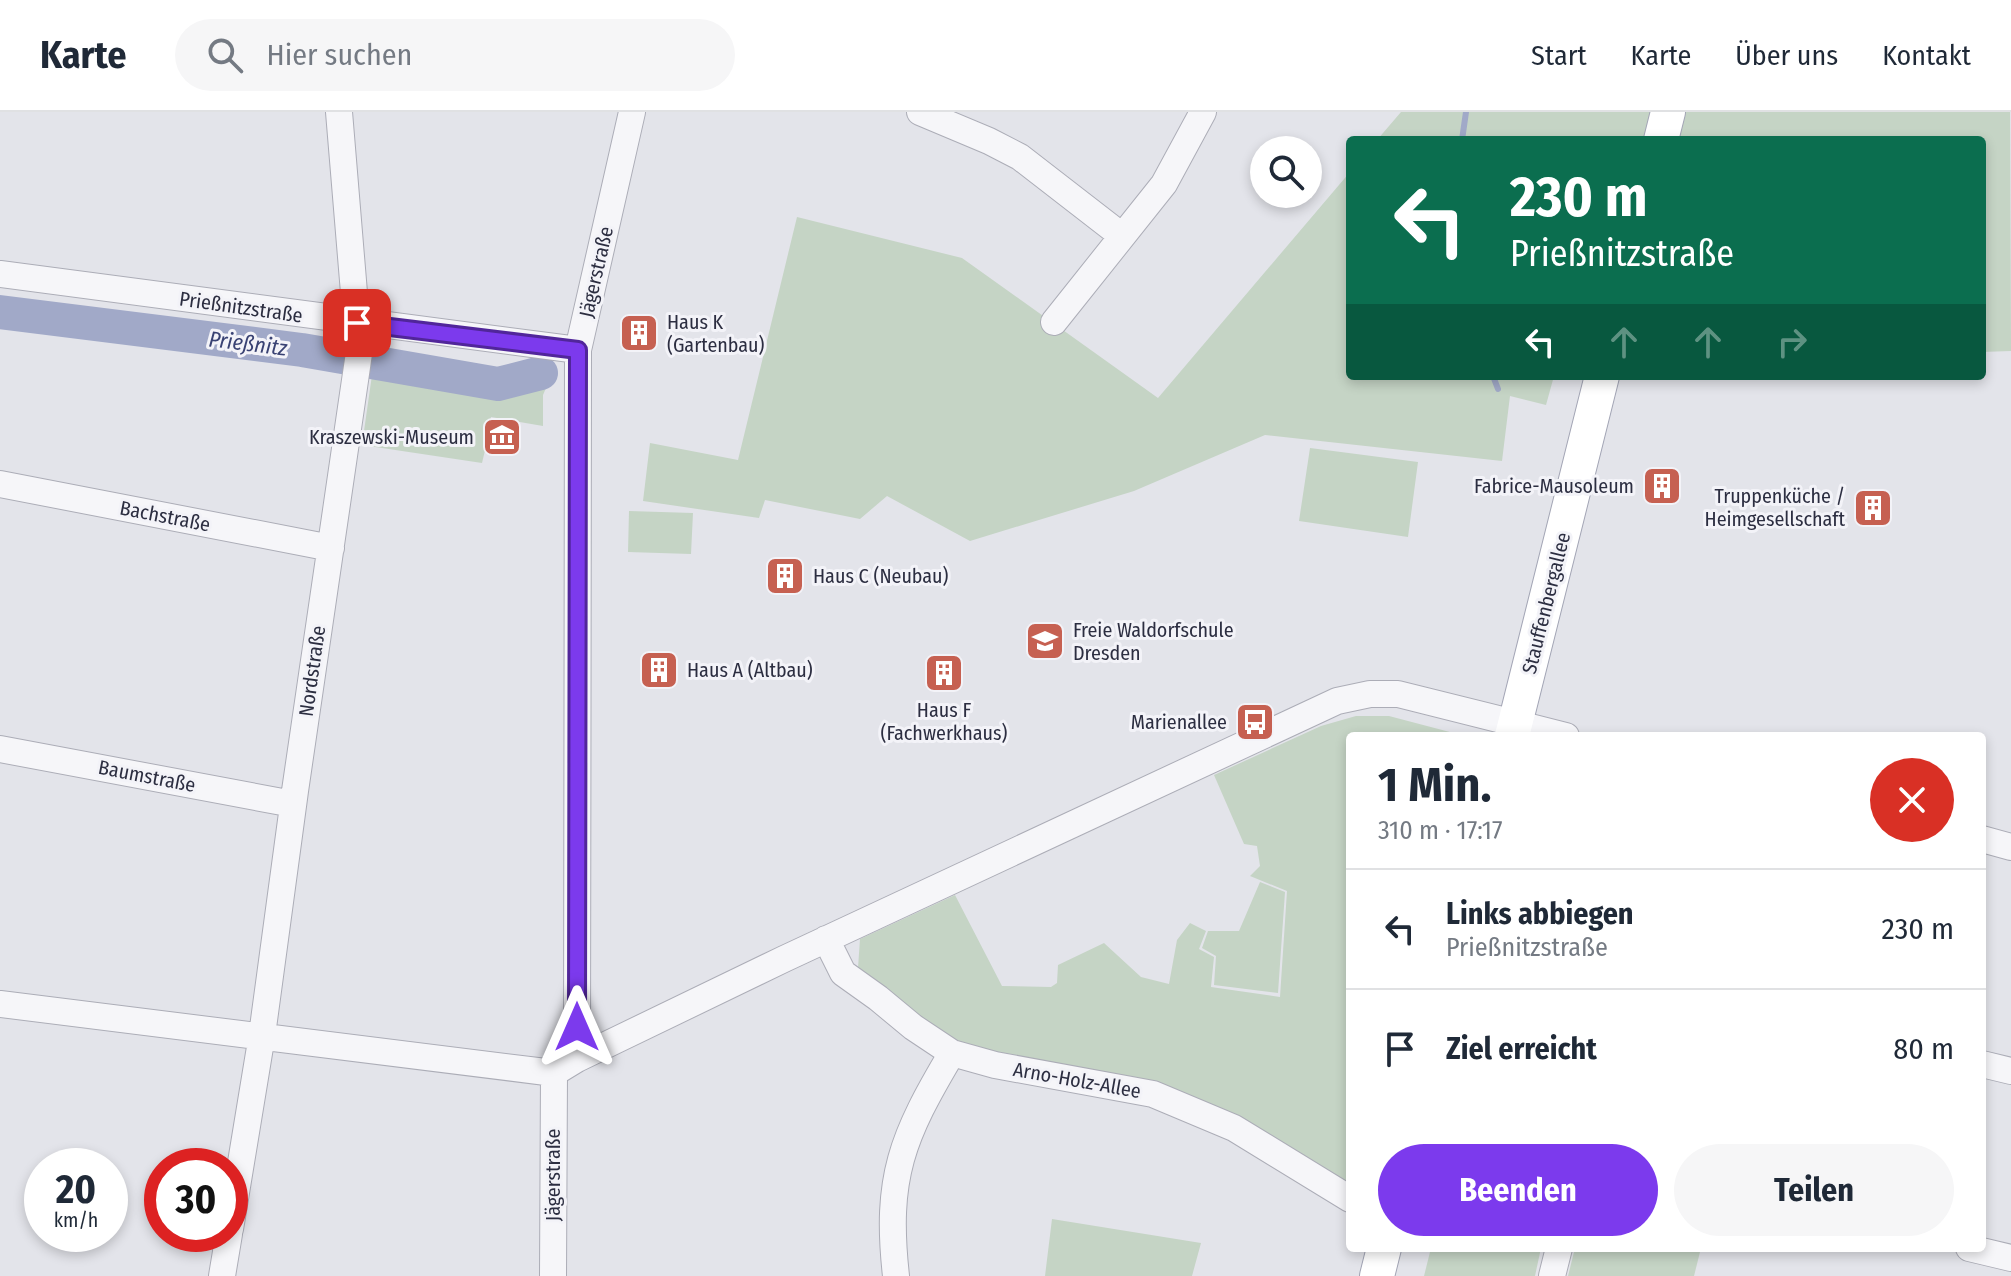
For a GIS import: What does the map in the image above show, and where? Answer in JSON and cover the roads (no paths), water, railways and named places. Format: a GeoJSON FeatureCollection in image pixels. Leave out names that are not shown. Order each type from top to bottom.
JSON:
{"type":"FeatureCollection","features":[{"type":"Feature","properties":{"kind":"main road"},"geometry":{"type":"LineString","coordinates":[[1662,136],[1668,112]]}},
{"type":"Feature","properties":{"kind":"main road","name":"Stauffenbergallee"},"geometry":{"type":"LineString","coordinates":[[1514,730],[1601,380]]}},
{"type":"Feature","properties":{"kind":"main road"},"geometry":{"type":"LineString","coordinates":[[1377,1276],[1383,1252]]}},
{"type":"Feature","properties":{"kind":"street","name":"Nordstraße"},"geometry":{"type":"LineString","coordinates":[[244,1148],[358,361],[339,112]]}},
{"type":"Feature","properties":{"kind":"street","name":"Jägerstraße"},"geometry":{"type":"LineString","coordinates":[[577,1059],[578,350],[632,112]]}},
{"type":"Feature","properties":{"kind":"street"},"geometry":{"type":"LineString","coordinates":[[920,112],[1020,157],[1122,236]]}},
{"type":"Feature","properties":{"kind":"street"},"geometry":{"type":"LineString","coordinates":[[1054,322],[1164,184],[1203,112]]}},
{"type":"Feature","properties":{"kind":"street","name":"Prießnitzstraße"},"geometry":{"type":"LineString","coordinates":[[0,274],[578,350]]}},
{"type":"Feature","properties":{"kind":"street","name":"Bachstraße"},"geometry":{"type":"LineString","coordinates":[[0,484],[331,548]]}},
{"type":"Feature","properties":{"kind":"street"},"geometry":{"type":"LineString","coordinates":[[0,1004],[554,1073],[826,939],[1337,701],[1370,694],[1398,694],[1478,714],[1514,730]]}},
{"type":"Feature","properties":{"kind":"street","name":"Baumstraße"},"geometry":{"type":"LineString","coordinates":[[0,749],[293,804]]}},
{"type":"Feature","properties":{"kind":"street"},"geometry":{"type":"LineString","coordinates":[[1986,840],[2011,847]]}},
{"type":"Feature","properties":{"kind":"street","name":"Arno-Holz-Allee"},"geometry":{"type":"LineString","coordinates":[[826,939],[843,973],[952,1053],[995,1065],[1153,1094],[1234,1128],[1346,1197]]}},
{"type":"Feature","properties":{"kind":"street"},"geometry":{"type":"LineString","coordinates":[[896,1276],[892,1208],[900,1156],[916,1116],[952,1053]]}},
{"type":"Feature","properties":{"kind":"street"},"geometry":{"type":"LineString","coordinates":[[1986,1065],[2011,1071]]}},
{"type":"Feature","properties":{"kind":"street","name":"Jägerstraße"},"geometry":{"type":"LineString","coordinates":[[553,1276],[554,1073]]}},
{"type":"Feature","properties":{"kind":"street","name":"Nordstraße"},"geometry":{"type":"LineString","coordinates":[[222,1276],[226,1252]]}},
{"type":"Feature","properties":{"kind":"street"},"geometry":{"type":"LineString","coordinates":[[1552,1276],[1558,1252]]}},
{"type":"Feature","properties":{"kind":"street"},"geometry":{"type":"LineString","coordinates":[[1986,1252],[2011,1258]]}},
{"type":"Feature","properties":{"kind":"waterway"},"geometry":{"type":"LineString","coordinates":[[1463,136],[1466,112]]}},
{"type":"Feature","properties":{"kind":"waterway","name":"Prießnitz"},"geometry":{"type":"LineString","coordinates":[[0,312],[302,350],[498,384],[541,373]]}},
{"type":"Feature","properties":{"kind":"waterway"},"geometry":{"type":"LineString","coordinates":[[1495,380],[1498,389]]}},
{"type":"Feature","properties":{"kind":"place","name":"Haus K (Gartenbau)"},"geometry":{"type":"Point","coordinates":[639,333]}},
{"type":"Feature","properties":{"kind":"place","name":"Kraszewski-Museum"},"geometry":{"type":"Point","coordinates":[502,437]}},
{"type":"Feature","properties":{"kind":"place","name":"Fabrice-Mausoleum"},"geometry":{"type":"Point","coordinates":[1662,486]}},
{"type":"Feature","properties":{"kind":"place","name":"Truppenküche / Heimgesellschaft"},"geometry":{"type":"Point","coordinates":[1873,508]}},
{"type":"Feature","properties":{"kind":"place","name":"Haus C (Neubau)"},"geometry":{"type":"Point","coordinates":[785,576]}},
{"type":"Feature","properties":{"kind":"place","name":"Freie Waldorfschule Dresden"},"geometry":{"type":"Point","coordinates":[1045,641]}},
{"type":"Feature","properties":{"kind":"place","name":"Haus A (Altbau)"},"geometry":{"type":"Point","coordinates":[659,670]}},
{"type":"Feature","properties":{"kind":"place","name":"Haus F (Fachwerkhaus)"},"geometry":{"type":"Point","coordinates":[944,673]}},
{"type":"Feature","properties":{"kind":"place","name":"Marienallee"},"geometry":{"type":"Point","coordinates":[1255,722]}}]}
